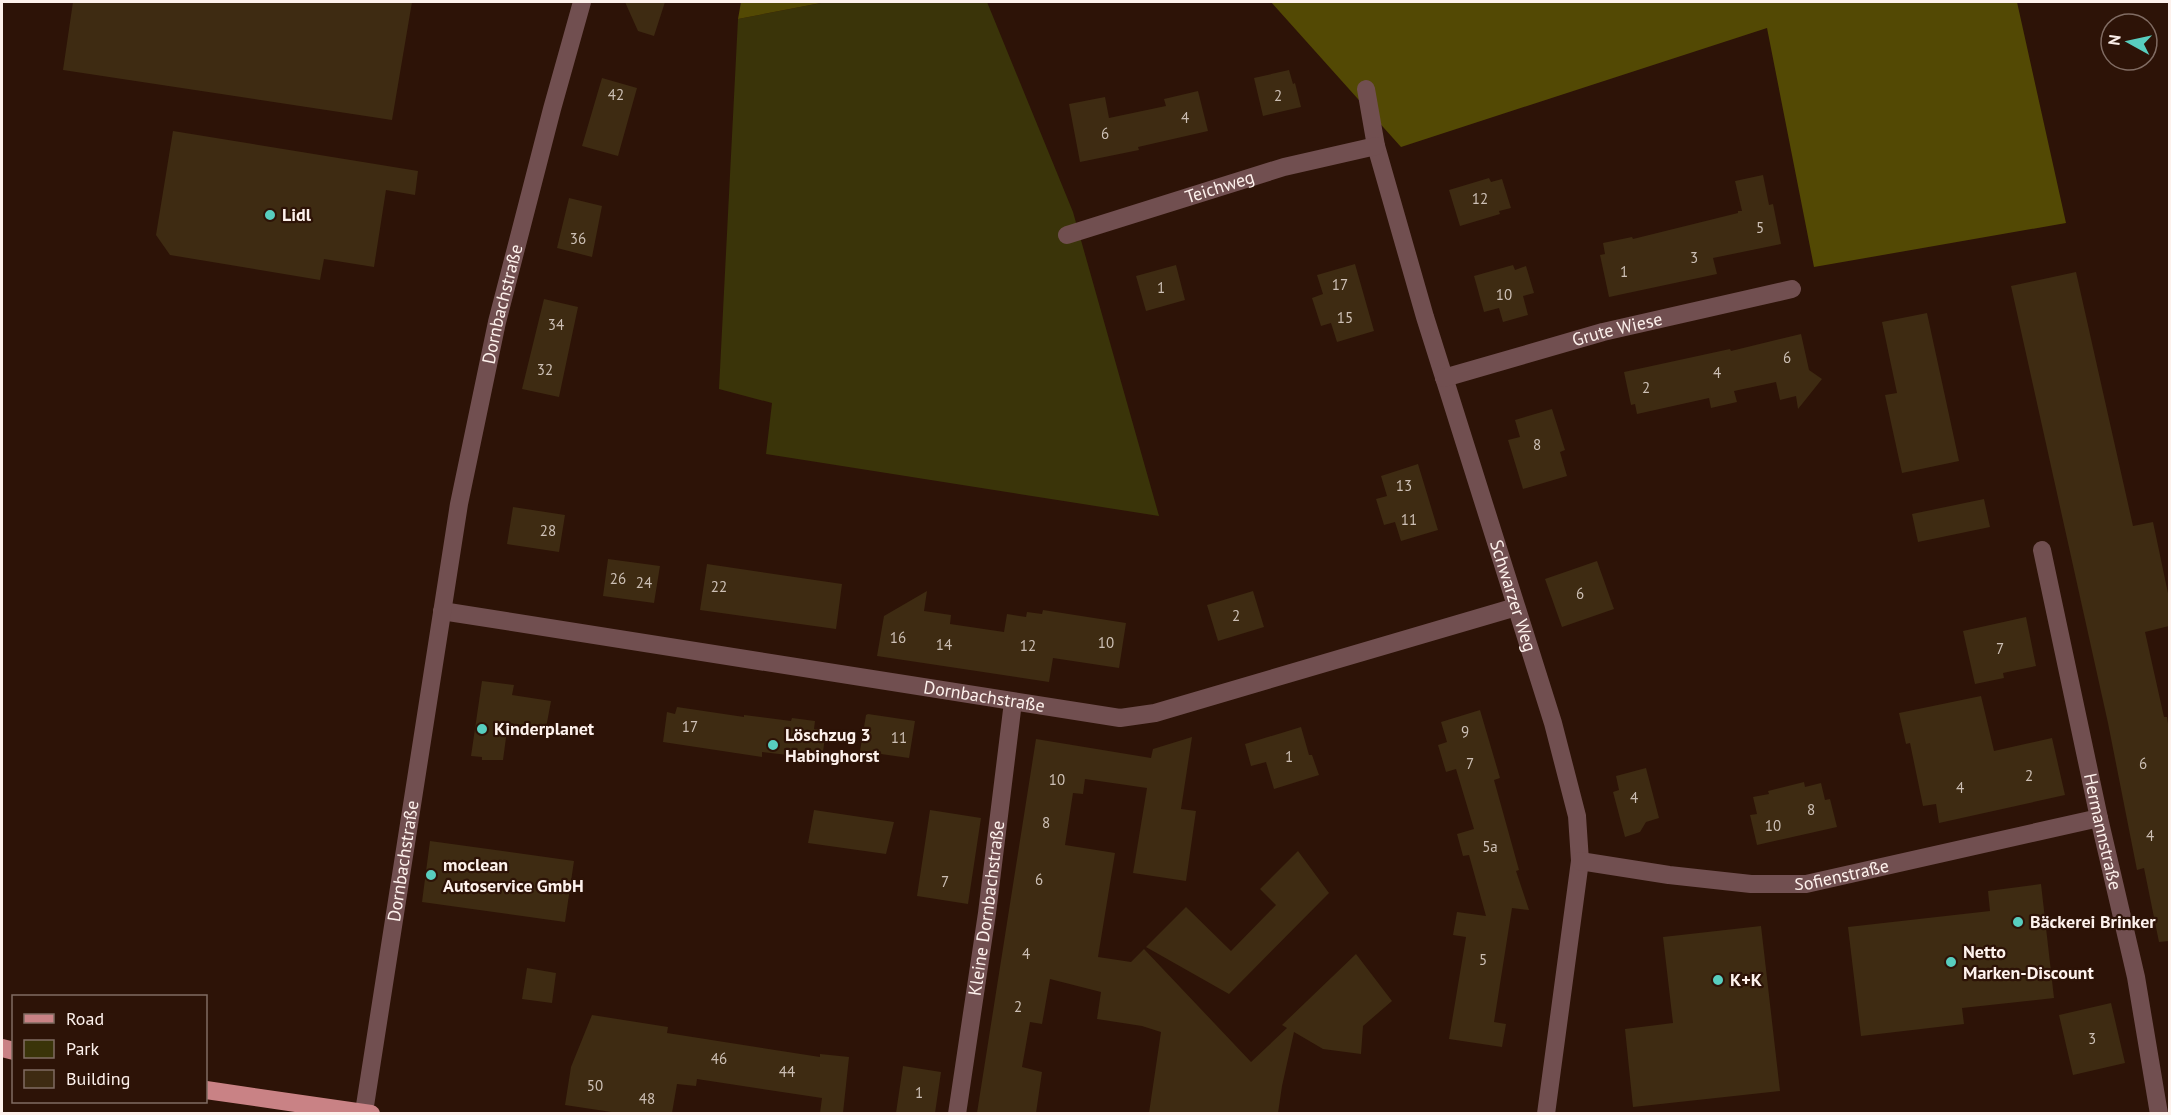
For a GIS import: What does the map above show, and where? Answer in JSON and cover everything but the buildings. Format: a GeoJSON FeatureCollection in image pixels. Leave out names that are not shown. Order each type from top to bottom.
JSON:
{"type":"FeatureCollection","features":[{"type":"Feature","properties":{"kind":"main road"},"geometry":{"type":"LineString","coordinates":[[207,1090],[368,1113]]}},
{"type":"Feature","properties":{"kind":"street","name":"Dornbachstraße"},"geometry":{"type":"LineString","coordinates":[[368,1113],[459,504],[497,322],[582,2]]}},
{"type":"Feature","properties":{"kind":"street","name":"Schwarzer Weg"},"geometry":{"type":"LineString","coordinates":[[1366,89],[1376,146],[1444,378],[1553,723],[1577,816],[1581,861],[1546,1113]]}},
{"type":"Feature","properties":{"kind":"street","name":"Teichweg"},"geometry":{"type":"LineString","coordinates":[[1067,236],[1284,167],[1376,146]]}},
{"type":"Feature","properties":{"kind":"street","name":"Grute Wiese"},"geometry":{"type":"LineString","coordinates":[[1444,378],[1603,332],[1792,289]]}},
{"type":"Feature","properties":{"kind":"street","name":"Hermannstraße"},"geometry":{"type":"LineString","coordinates":[[2042,550],[2099,818],[2136,977],[2159,1113]]}},
{"type":"Feature","properties":{"kind":"street","name":"Dornbachstraße"},"geometry":{"type":"LineString","coordinates":[[442,611],[1120,718],[1155,713],[1516,607]]}},
{"type":"Feature","properties":{"kind":"street","name":"Kleine Dornbachstraße"},"geometry":{"type":"LineString","coordinates":[[957,1113],[987,913],[1013,702]]}},
{"type":"Feature","properties":{"kind":"street","name":"Sofienstraße"},"geometry":{"type":"LineString","coordinates":[[1581,861],[1669,875],[1751,884],[1806,884],[2099,818]]}},
{"type":"Feature","properties":{"kind":"green space"},"geometry":{"type":"Polygon","coordinates":[[[826,2],[987,2],[1073,212],[1159,516],[766,454],[772,403],[719,389],[738,19],[826,2]]]}},
{"type":"Feature","properties":{"kind":"shaded area"},"geometry":{"type":"Polygon","coordinates":[[[741,2],[826,2],[738,19],[741,2]]]}},
{"type":"Feature","properties":{"kind":"shaded area"},"geometry":{"type":"Polygon","coordinates":[[[1271,2],[2017,2],[2066,223],[1814,267],[1767,28],[1401,147],[1271,2]]]}},
{"type":"Feature","properties":{"kind":"place","name":"Lidl"},"geometry":{"type":"Point","coordinates":[270,215]}},
{"type":"Feature","properties":{"kind":"place","name":"Kinderplanet"},"geometry":{"type":"Point","coordinates":[482,729]}},
{"type":"Feature","properties":{"kind":"place","name":"Löschzug 3 Habinghorst"},"geometry":{"type":"Point","coordinates":[773,745]}},
{"type":"Feature","properties":{"kind":"place","name":"moclean Autoservice GmbH"},"geometry":{"type":"Point","coordinates":[431,875]}},
{"type":"Feature","properties":{"kind":"place","name":"Bäckerei Brinker"},"geometry":{"type":"Point","coordinates":[2018,922]}},
{"type":"Feature","properties":{"kind":"place","name":"Netto Marken-Discount"},"geometry":{"type":"Point","coordinates":[1951,962]}},
{"type":"Feature","properties":{"kind":"place","name":"K+K"},"geometry":{"type":"Point","coordinates":[1718,980]}}]}
